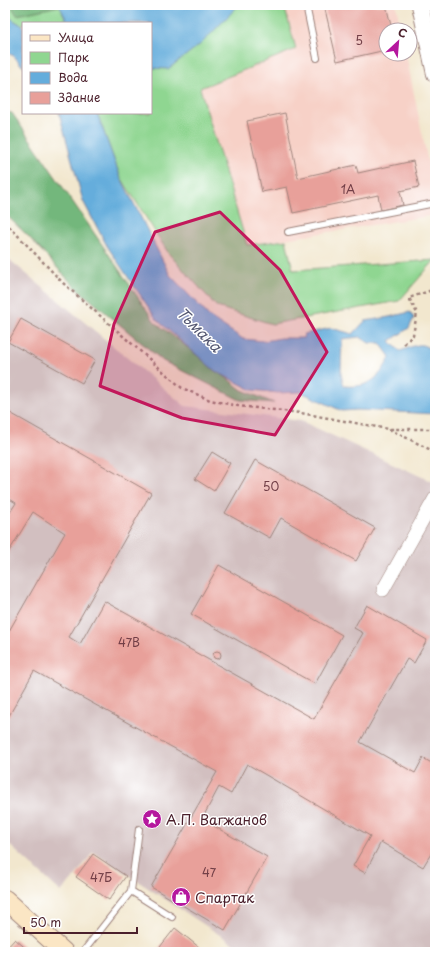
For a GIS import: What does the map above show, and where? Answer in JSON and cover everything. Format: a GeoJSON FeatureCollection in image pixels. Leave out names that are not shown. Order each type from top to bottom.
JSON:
{"type":"FeatureCollection","features":[{"type":"Feature","properties":{"kind":"main road"},"geometry":{"type":"LineString","coordinates":[[5,899],[64,952]]}},
{"type":"Feature","properties":{"kind":"street"},"geometry":{"type":"LineString","coordinates":[[420,5],[435,74]]}},
{"type":"Feature","properties":{"kind":"street"},"geometry":{"type":"LineString","coordinates":[[383,590],[435,498]]}},
{"type":"Feature","properties":{"kind":"lane"},"geometry":{"type":"LineString","coordinates":[[306,5],[317,58]]}},
{"type":"Feature","properties":{"kind":"lane"},"geometry":{"type":"LineString","coordinates":[[288,232],[435,203]]}},
{"type":"Feature","properties":{"kind":"lane"},"geometry":{"type":"LineString","coordinates":[[83,952],[131,891],[139,829]]}},
{"type":"Feature","properties":{"kind":"lane"},"geometry":{"type":"LineString","coordinates":[[131,891],[172,917]]}},
{"type":"Feature","properties":{"kind":"path"},"geometry":{"type":"LineString","coordinates":[[5,222],[63,283],[182,388],[210,400],[238,406],[301,413],[388,429],[435,429]]}},
{"type":"Feature","properties":{"kind":"path"},"geometry":{"type":"LineString","coordinates":[[404,344],[412,335],[417,313],[409,298],[435,289]]}},
{"type":"Feature","properties":{"kind":"path"},"geometry":{"type":"LineString","coordinates":[[388,429],[435,452]]}},
{"type":"Feature","properties":{"kind":"highlighted area"},"geometry":{"type":"Polygon","coordinates":[[[220,212],[280,270],[327,352],[275,435],[182,418],[100,386],[114,324],[155,232],[220,212]]]}},
{"type":"Feature","properties":{"kind":"shaded area"},"geometry":{"type":"Polygon","coordinates":[[[284,5],[396,5],[399,22],[378,22],[378,62],[408,62],[435,197],[435,215],[247,245],[200,88],[296,49],[284,5]]]}},
{"type":"Feature","properties":{"kind":"shaded area"},"geometry":{"type":"Polygon","coordinates":[[[5,256],[185,406],[301,421],[435,483],[435,952],[246,952],[93,852],[61,892],[5,841],[5,256]]]}},
{"type":"Feature","properties":{"kind":"green space"},"geometry":{"type":"Polygon","coordinates":[[[5,5],[284,5],[296,49],[200,88],[247,245],[286,240],[293,270],[435,260],[399,301],[272,324],[217,307],[169,254],[120,176],[97,114],[152,114],[152,22],[22,22],[22,25],[5,15],[5,5]]]}},
{"type":"Feature","properties":{"kind":"green space"},"geometry":{"type":"Polygon","coordinates":[[[11,5],[58,5],[59,6],[17,15],[11,5]]]}},
{"type":"Feature","properties":{"kind":"green space"},"geometry":{"type":"Polygon","coordinates":[[[5,112],[12,113],[155,322],[242,390],[274,403],[240,400],[163,361],[74,286],[28,236],[5,214],[5,112]]]}},
{"type":"Feature","properties":{"kind":"water"},"geometry":{"type":"Polygon","coordinates":[[[59,5],[238,6],[202,43],[168,69],[152,68],[152,22],[68,22],[59,5]]]}},
{"type":"Feature","properties":{"kind":"water"},"geometry":{"type":"Polygon","coordinates":[[[5,15],[22,25],[22,66],[14,56],[5,52],[5,15]]]}},
{"type":"Feature","properties":{"kind":"water","name":"Тьмака"},"geometry":{"type":"Polygon","coordinates":[[[59,114],[97,114],[120,176],[170,275],[210,317],[243,339],[264,341],[281,338],[303,338],[304,334],[331,328],[353,334],[365,321],[410,312],[414,318],[409,328],[390,341],[400,351],[419,345],[435,349],[435,414],[357,410],[342,411],[301,392],[278,393],[252,390],[215,371],[157,320],[107,246],[83,201],[59,114]],[[360,337],[342,339],[341,374],[344,386],[367,384],[382,371],[390,357],[380,343],[369,343],[360,337]]]}},
{"type":"Feature","properties":{"kind":"building"},"geometry":{"type":"Polygon","coordinates":[[[324,5],[386,5],[390,22],[378,22],[378,52],[337,61],[324,5]]]}},
{"type":"Feature","properties":{"kind":"building"},"geometry":{"type":"Polygon","coordinates":[[[285,113],[298,178],[356,165],[358,173],[413,161],[419,187],[400,191],[403,205],[381,210],[378,195],[293,213],[287,187],[262,192],[247,121],[285,113]]]}},
{"type":"Feature","properties":{"kind":"building"},"geometry":{"type":"Polygon","coordinates":[[[21,319],[95,360],[82,383],[8,342],[21,319]]]}},
{"type":"Feature","properties":{"kind":"building"},"geometry":{"type":"Polygon","coordinates":[[[5,410],[151,493],[69,637],[80,644],[104,601],[314,719],[363,633],[354,628],[367,605],[427,640],[414,663],[407,659],[360,742],[415,773],[423,758],[435,765],[435,847],[423,867],[381,842],[365,873],[353,866],[370,836],[247,764],[231,794],[219,787],[202,819],[267,857],[225,930],[151,887],[217,772],[34,671],[5,723],[5,638],[65,533],[33,512],[5,558],[5,520],[16,503],[5,496],[5,410]]]}},
{"type":"Feature","properties":{"kind":"building"},"geometry":{"type":"Polygon","coordinates":[[[212,452],[230,463],[214,491],[195,479],[212,452]]]}},
{"type":"Feature","properties":{"kind":"building"},"geometry":{"type":"Polygon","coordinates":[[[255,460],[375,528],[356,561],[281,518],[270,538],[225,513],[255,460]]]}},
{"type":"Feature","properties":{"kind":"building"},"geometry":{"type":"Polygon","coordinates":[[[219,565],[342,635],[315,684],[191,614],[219,565]]]}},
{"type":"Feature","properties":{"kind":"building"},"geometry":{"type":"Polygon","coordinates":[[[217,651],[220,652],[220,658],[217,659],[214,658],[213,655],[214,652],[217,651]]]}},
{"type":"Feature","properties":{"kind":"building"},"geometry":{"type":"Polygon","coordinates":[[[93,854],[126,876],[109,900],[76,877],[93,854]]]}},
{"type":"Feature","properties":{"kind":"building"},"geometry":{"type":"Polygon","coordinates":[[[175,928],[205,952],[156,952],[175,928]]]}},
{"type":"Feature","properties":{"kind":"building"},"geometry":{"type":"Polygon","coordinates":[[[15,939],[30,952],[5,952],[5,950],[15,939]]]}},
{"type":"Feature","properties":{"kind":"building"},"geometry":{"type":"Polygon","coordinates":[[[435,942],[435,952],[429,952],[435,942]]]}},
{"type":"Feature","properties":{"kind":"place","name":"А.П. Вагжанов"},"geometry":{"type":"Point","coordinates":[152,819]}},
{"type":"Feature","properties":{"kind":"place","name":"Спартак"},"geometry":{"type":"Point","coordinates":[181,897]}}]}
